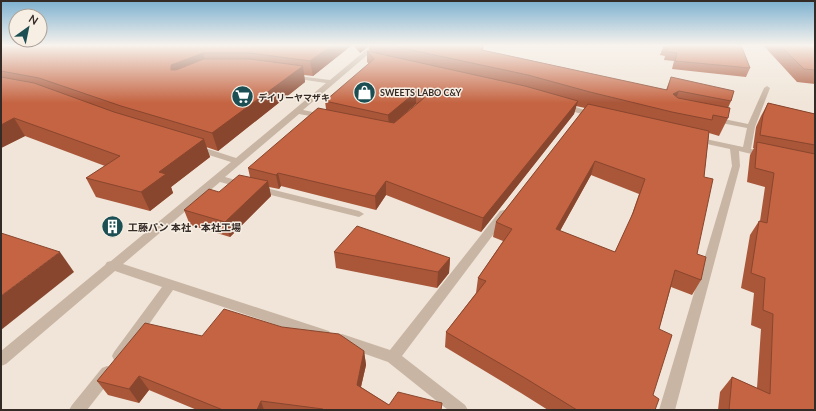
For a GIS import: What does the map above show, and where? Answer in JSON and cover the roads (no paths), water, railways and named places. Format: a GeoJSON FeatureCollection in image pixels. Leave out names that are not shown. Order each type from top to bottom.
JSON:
{"type":"FeatureCollection","features":[{"type":"Feature","properties":{"kind":"street"},"geometry":{"type":"LineString","coordinates":[[1,360],[111,265],[331,82],[356,64]]}},
{"type":"Feature","properties":{"kind":"street"},"geometry":{"type":"LineString","coordinates":[[284,75],[331,82]]}},
{"type":"Feature","properties":{"kind":"street"},"geometry":{"type":"LineString","coordinates":[[747,150],[751,127],[768,88]]}},
{"type":"Feature","properties":{"kind":"street"},"geometry":{"type":"LineString","coordinates":[[554,103],[580,115],[605,118]]}},
{"type":"Feature","properties":{"kind":"street"},"geometry":{"type":"LineString","coordinates":[[297,110],[333,119]]}},
{"type":"Feature","properties":{"kind":"street"},"geometry":{"type":"LineString","coordinates":[[704,117],[751,127]]}},
{"type":"Feature","properties":{"kind":"street"},"geometry":{"type":"LineString","coordinates":[[688,138],[770,155]]}},
{"type":"Feature","properties":{"kind":"street"},"geometry":{"type":"LineString","coordinates":[[184,145],[236,161]]}},
{"type":"Feature","properties":{"kind":"street"},"geometry":{"type":"LineString","coordinates":[[668,410],[736,166],[734,147]]}},
{"type":"Feature","properties":{"kind":"street"},"geometry":{"type":"LineString","coordinates":[[216,178],[359,214]]}},
{"type":"Feature","properties":{"kind":"street"},"geometry":{"type":"LineString","coordinates":[[392,356],[509,206]]}},
{"type":"Feature","properties":{"kind":"street"},"geometry":{"type":"LineString","coordinates":[[111,265],[392,356],[460,410]]}},
{"type":"Feature","properties":{"kind":"street"},"geometry":{"type":"LineString","coordinates":[[77,410],[101,382],[170,285]]}},
{"type":"Feature","properties":{"kind":"place","name":"SWEETS LABO C&Y"},"geometry":{"type":"Point","coordinates":[364,92]}},
{"type":"Feature","properties":{"kind":"place","name":"デイリーヤマザキ"},"geometry":{"type":"Point","coordinates":[242,97]}},
{"type":"Feature","properties":{"kind":"place","name":"工藤パン 本社・本社工場"},"geometry":{"type":"Point","coordinates":[113,227]}}]}
